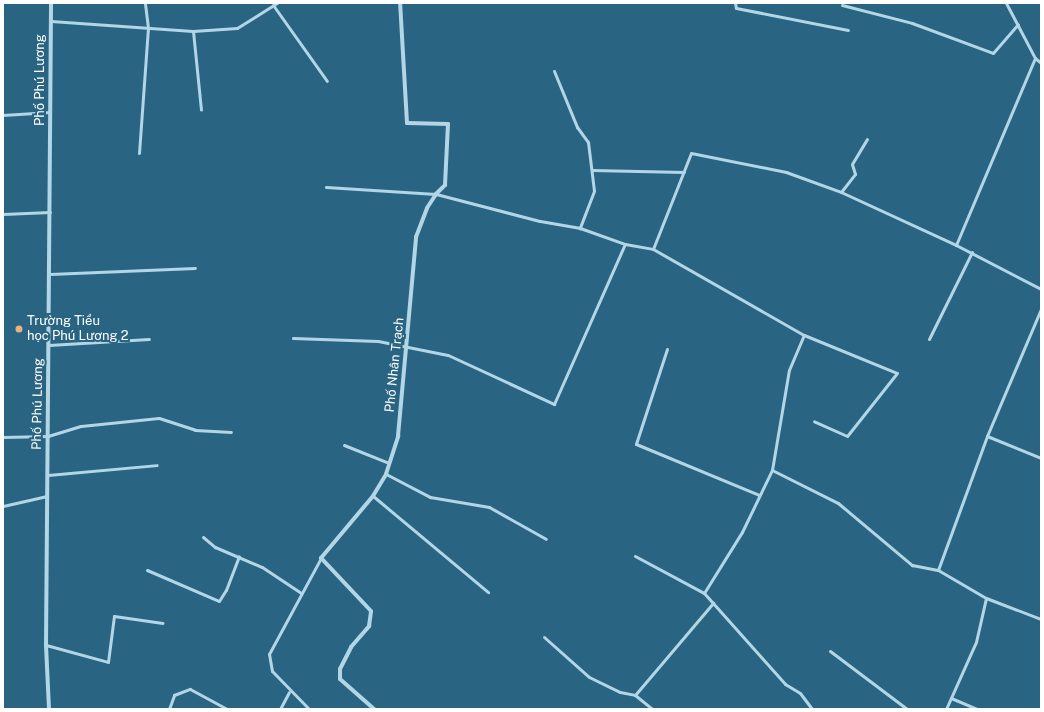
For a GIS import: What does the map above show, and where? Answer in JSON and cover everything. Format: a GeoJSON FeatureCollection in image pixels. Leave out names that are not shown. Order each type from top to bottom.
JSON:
{"type":"FeatureCollection","features":[{"type":"Feature","properties":{"kind":"street","name":"Phố Phú Lương"},"geometry":{"type":"LineString","coordinates":[[49,709],[46,645],[51,3]]}},
{"type":"Feature","properties":{"kind":"street","name":"Phố Nhân Trạch"},"geometry":{"type":"LineString","coordinates":[[321,558],[373,496],[386,474],[398,436],[416,237],[436,194],[445,185],[448,124],[408,123],[400,3]]}},
{"type":"Feature","properties":{"kind":"street"},"geometry":{"type":"LineString","coordinates":[[321,558],[371,611],[369,626],[351,647],[340,669],[340,679],[374,709]]}},
{"type":"Feature","properties":{"kind":"lane"},"geometry":{"type":"LineString","coordinates":[[139,153],[148,28],[145,3]]}},
{"type":"Feature","properties":{"kind":"lane"},"geometry":{"type":"LineString","coordinates":[[51,21],[193,31],[237,28],[277,3]]}},
{"type":"Feature","properties":{"kind":"lane"},"geometry":{"type":"LineString","coordinates":[[735,3],[736,8],[848,30]]}},
{"type":"Feature","properties":{"kind":"lane"},"geometry":{"type":"LineString","coordinates":[[1006,3],[1035,58],[1041,63]]}},
{"type":"Feature","properties":{"kind":"lane"},"geometry":{"type":"LineString","coordinates":[[274,5],[326,81]]}},
{"type":"Feature","properties":{"kind":"lane"},"geometry":{"type":"LineString","coordinates":[[842,5],[912,23],[993,53],[1018,24]]}},
{"type":"Feature","properties":{"kind":"lane"},"geometry":{"type":"LineString","coordinates":[[193,31],[201,110]]}},
{"type":"Feature","properties":{"kind":"lane"},"geometry":{"type":"LineString","coordinates":[[956,245],[1035,58]]}},
{"type":"Feature","properties":{"kind":"lane"},"geometry":{"type":"LineString","coordinates":[[554,71],[577,127],[588,142],[594,191],[580,228]]}},
{"type":"Feature","properties":{"kind":"lane"},"geometry":{"type":"LineString","coordinates":[[3,115],[50,112]]}},
{"type":"Feature","properties":{"kind":"lane"},"geometry":{"type":"LineString","coordinates":[[842,192],[855,174],[852,164],[868,140]]}},
{"type":"Feature","properties":{"kind":"lane"},"geometry":{"type":"LineString","coordinates":[[653,249],[691,153],[786,172],[842,192],[972,252],[1041,289]]}},
{"type":"Feature","properties":{"kind":"lane"},"geometry":{"type":"LineString","coordinates":[[592,170],[684,172]]}},
{"type":"Feature","properties":{"kind":"lane"},"geometry":{"type":"LineString","coordinates":[[326,187],[436,194],[540,221],[580,228],[624,244],[653,249],[804,335],[897,373],[847,436],[814,421]]}},
{"type":"Feature","properties":{"kind":"lane"},"geometry":{"type":"LineString","coordinates":[[3,214],[50,212]]}},
{"type":"Feature","properties":{"kind":"lane"},"geometry":{"type":"LineString","coordinates":[[293,338],[378,341],[448,356],[463,361],[554,404],[624,244]]}},
{"type":"Feature","properties":{"kind":"lane"},"geometry":{"type":"LineString","coordinates":[[929,338],[972,252]]}},
{"type":"Feature","properties":{"kind":"lane"},"geometry":{"type":"LineString","coordinates":[[50,274],[195,268]]}},
{"type":"Feature","properties":{"kind":"lane"},"geometry":{"type":"LineString","coordinates":[[938,570],[987,436],[1041,308]]}},
{"type":"Feature","properties":{"kind":"lane"},"geometry":{"type":"LineString","coordinates":[[704,593],[742,532],[772,470],[789,370],[804,335]]}},
{"type":"Feature","properties":{"kind":"lane"},"geometry":{"type":"LineString","coordinates":[[49,345],[149,338]]}},
{"type":"Feature","properties":{"kind":"lane"},"geometry":{"type":"LineString","coordinates":[[667,349],[636,444],[759,495]]}},
{"type":"Feature","properties":{"kind":"lane"},"geometry":{"type":"LineString","coordinates":[[3,437],[48,436],[81,426],[159,418],[195,430],[231,432]]}},
{"type":"Feature","properties":{"kind":"lane"},"geometry":{"type":"LineString","coordinates":[[987,436],[1041,458]]}},
{"type":"Feature","properties":{"kind":"lane"},"geometry":{"type":"LineString","coordinates":[[344,445],[389,463]]}},
{"type":"Feature","properties":{"kind":"lane"},"geometry":{"type":"LineString","coordinates":[[48,475],[156,465]]}},
{"type":"Feature","properties":{"kind":"lane"},"geometry":{"type":"LineString","coordinates":[[772,470],[838,503],[912,565],[938,570],[986,598],[1041,619]]}},
{"type":"Feature","properties":{"kind":"lane"},"geometry":{"type":"LineString","coordinates":[[386,474],[430,497],[489,507],[546,539]]}},
{"type":"Feature","properties":{"kind":"lane"},"geometry":{"type":"LineString","coordinates":[[3,506],[47,496]]}},
{"type":"Feature","properties":{"kind":"lane"},"geometry":{"type":"LineString","coordinates":[[373,496],[488,592]]}},
{"type":"Feature","properties":{"kind":"lane"},"geometry":{"type":"LineString","coordinates":[[203,537],[215,547],[262,567],[301,593]]}},
{"type":"Feature","properties":{"kind":"lane"},"geometry":{"type":"LineString","coordinates":[[146,570],[219,601],[226,590],[239,556]]}},
{"type":"Feature","properties":{"kind":"lane"},"geometry":{"type":"LineString","coordinates":[[635,556],[704,593],[785,684],[800,694],[812,709]]}},
{"type":"Feature","properties":{"kind":"lane"},"geometry":{"type":"LineString","coordinates":[[309,709],[289,692],[272,672],[269,654],[321,558]]}},
{"type":"Feature","properties":{"kind":"lane"},"geometry":{"type":"LineString","coordinates":[[946,709],[976,642],[986,598]]}},
{"type":"Feature","properties":{"kind":"lane"},"geometry":{"type":"LineString","coordinates":[[635,695],[713,604]]}},
{"type":"Feature","properties":{"kind":"lane"},"geometry":{"type":"LineString","coordinates":[[46,645],[108,662],[114,616],[163,623]]}},
{"type":"Feature","properties":{"kind":"lane"},"geometry":{"type":"LineString","coordinates":[[544,637],[589,677],[620,692],[635,695],[652,709]]}},
{"type":"Feature","properties":{"kind":"lane"},"geometry":{"type":"LineString","coordinates":[[830,651],[907,709]]}},
{"type":"Feature","properties":{"kind":"lane"},"geometry":{"type":"LineString","coordinates":[[169,709],[174,695],[190,690],[227,709]]}},
{"type":"Feature","properties":{"kind":"lane"},"geometry":{"type":"LineString","coordinates":[[280,709],[289,692]]}},
{"type":"Feature","properties":{"kind":"lane"},"geometry":{"type":"LineString","coordinates":[[951,698],[977,709]]}},
{"type":"Feature","properties":{"kind":"place","name":"Trường Tiểu học Phú Lương 2"},"geometry":{"type":"Point","coordinates":[19,329]}}]}
